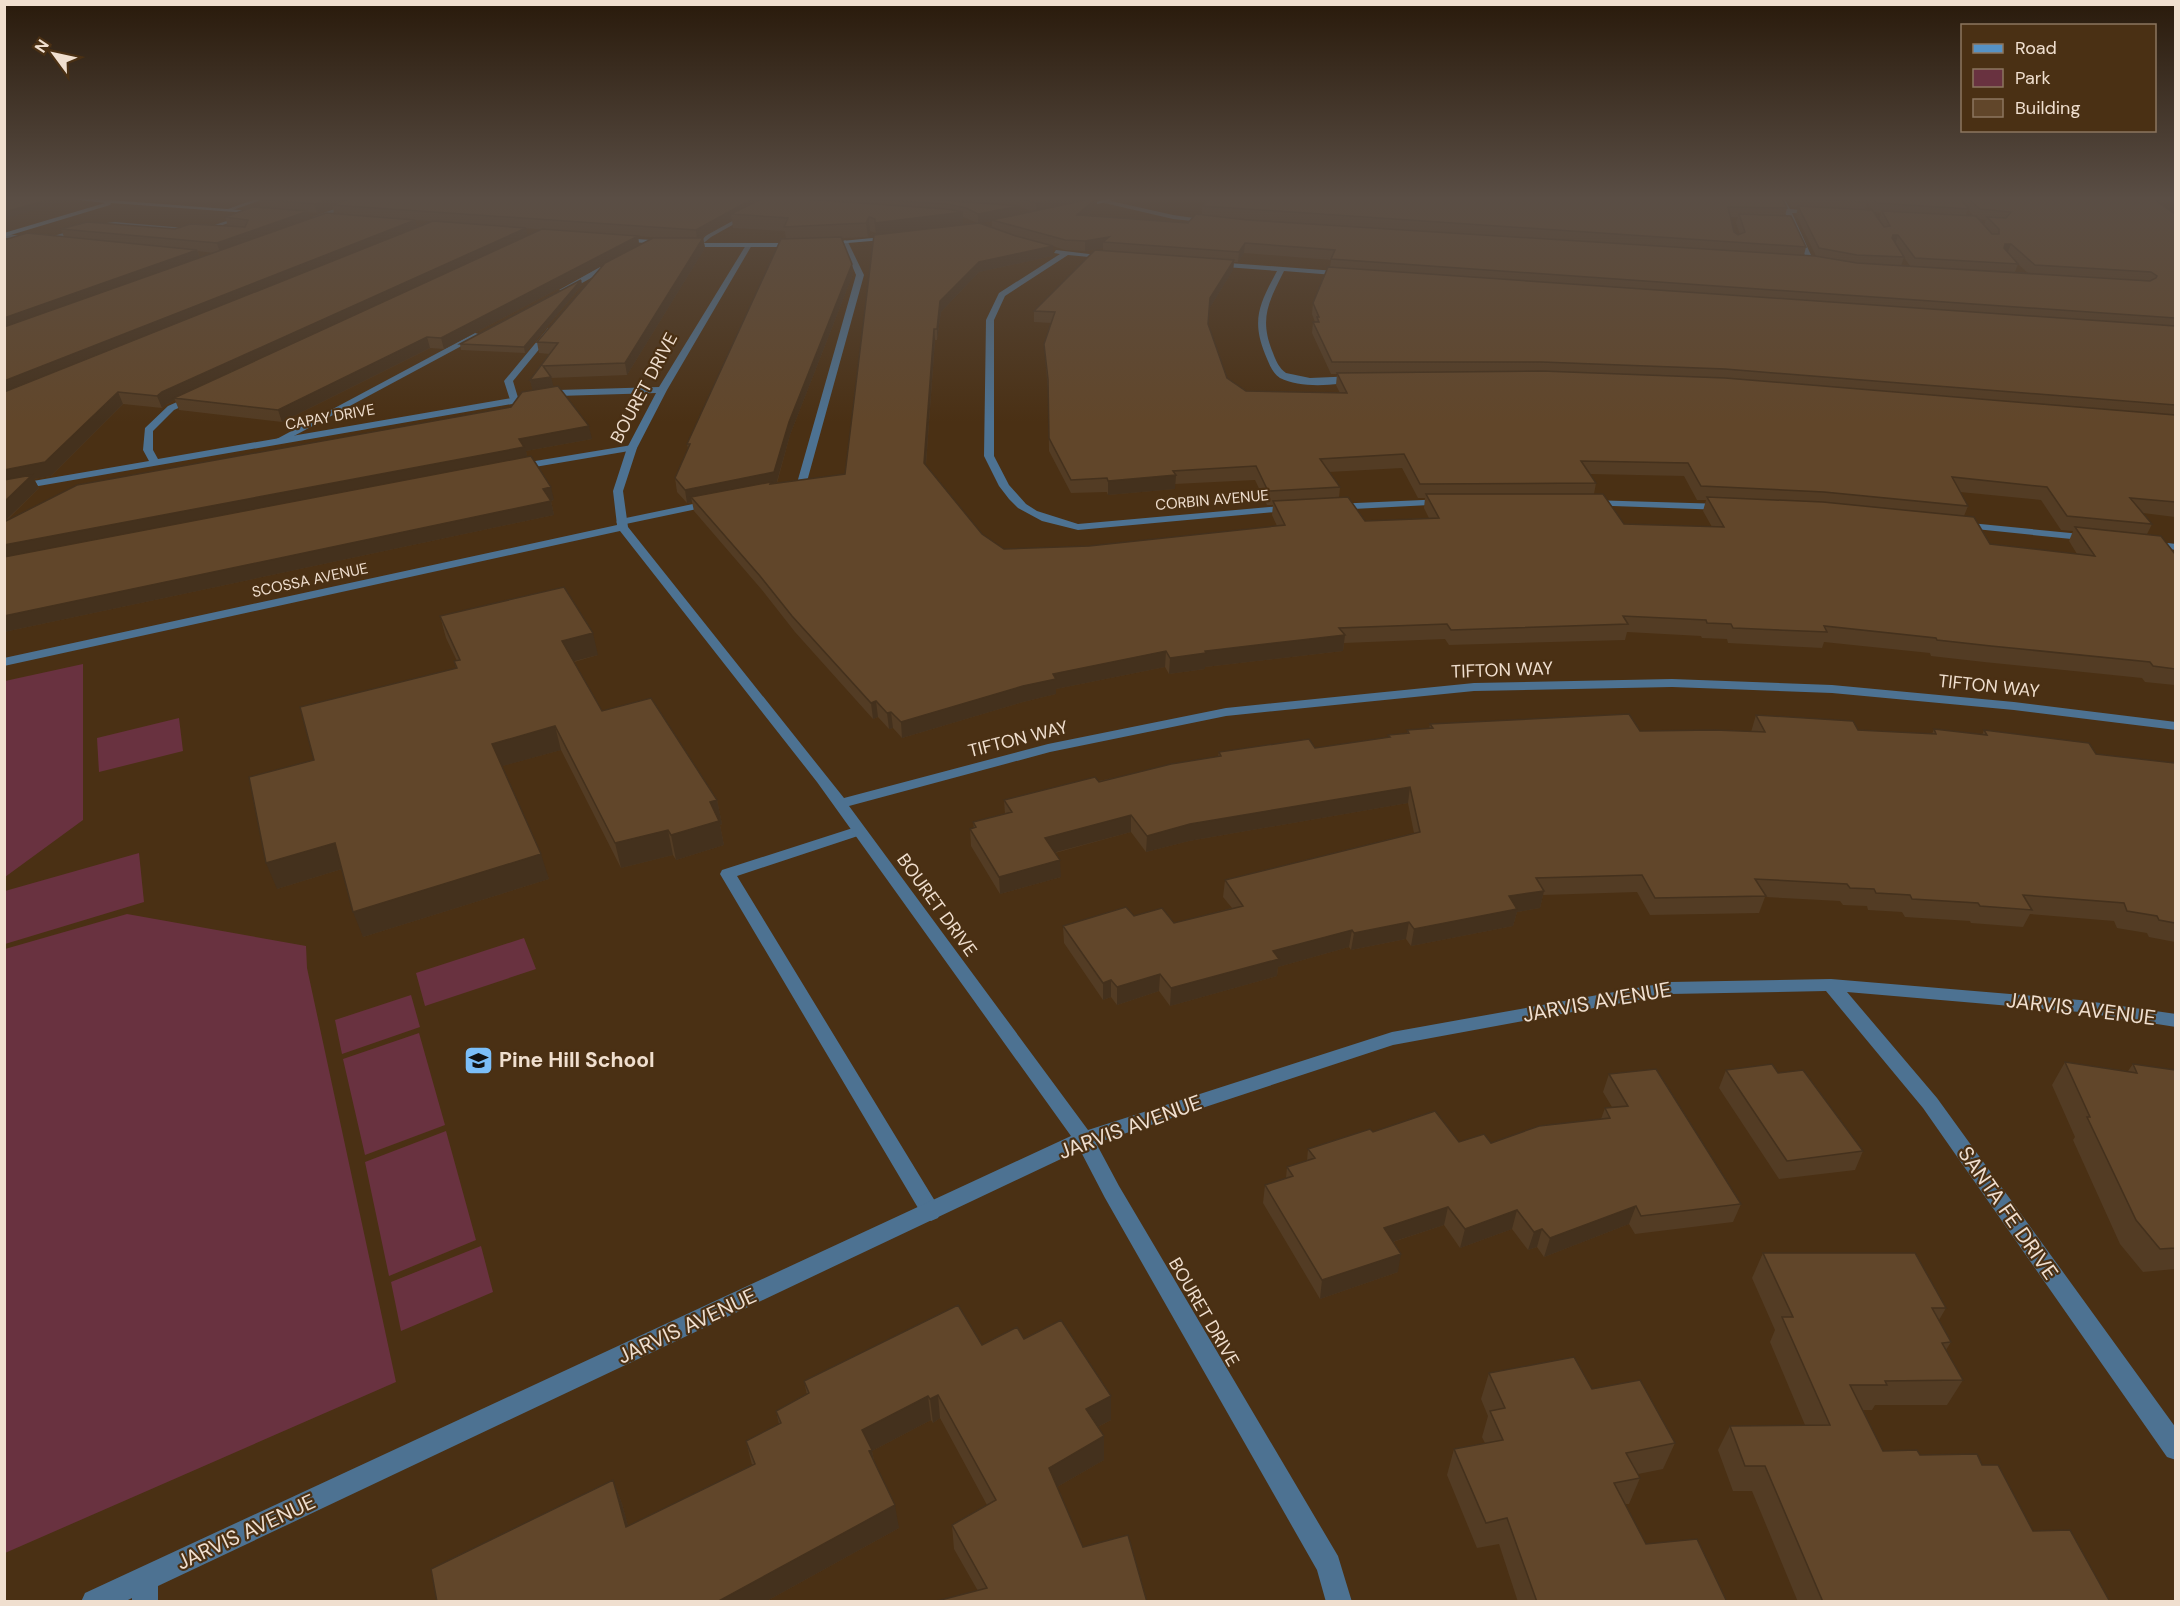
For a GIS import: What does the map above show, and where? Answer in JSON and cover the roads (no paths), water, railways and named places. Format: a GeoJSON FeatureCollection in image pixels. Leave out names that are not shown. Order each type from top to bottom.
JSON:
{"type":"FeatureCollection","features":[{"type":"Feature","properties":{"kind":"street"},"geometry":{"type":"LineString","coordinates":[[550,296],[595,273]]}},
{"type":"Feature","properties":{"kind":"street"},"geometry":{"type":"LineString","coordinates":[[582,293],[601,273]]}},
{"type":"Feature","properties":{"kind":"street","name":"BOURET DRIVE"},"geometry":{"type":"LineString","coordinates":[[731,273],[662,390],[632,448],[618,491],[622,525],[822,779],[1084,1139],[1112,1192],[1329,1565],[1339,1602]]}},
{"type":"Feature","properties":{"kind":"street"},"geometry":{"type":"LineString","coordinates":[[778,489],[801,485],[860,273]]}},
{"type":"Feature","properties":{"kind":"street","name":"CORBIN AVENUE"},"geometry":{"type":"LineString","coordinates":[[1036,273],[1002,295],[990,320],[989,456],[997,475],[1033,516],[1052,523],[1078,527],[1304,508]]}},
{"type":"Feature","properties":{"kind":"street"},"geometry":{"type":"LineString","coordinates":[[1280,273],[1261,311],[1260,335],[1277,372],[1287,378],[1309,380],[1362,379]]}},
{"type":"Feature","properties":{"kind":"street"},"geometry":{"type":"LineString","coordinates":[[1338,273],[1353,274]]}},
{"type":"Feature","properties":{"kind":"street"},"geometry":{"type":"LineString","coordinates":[[514,400],[508,381],[555,325]]}},
{"type":"Feature","properties":{"kind":"street"},"geometry":{"type":"LineString","coordinates":[[276,442],[488,329]]}},
{"type":"Feature","properties":{"kind":"street","name":"CAPAY DRIVE"},"geometry":{"type":"LineString","coordinates":[[4,489],[558,393],[662,390]]}},
{"type":"Feature","properties":{"kind":"street"},"geometry":{"type":"LineString","coordinates":[[155,463],[148,450],[148,430],[171,408],[203,393]]}},
{"type":"Feature","properties":{"kind":"street"},"geometry":{"type":"LineString","coordinates":[[503,470],[584,454],[632,448]]}},
{"type":"Feature","properties":{"kind":"street","name":"SCOSSA AVENUE"},"geometry":{"type":"LineString","coordinates":[[4,663],[721,501]]}},
{"type":"Feature","properties":{"kind":"street"},"geometry":{"type":"LineString","coordinates":[[1327,507],[1453,502]]}},
{"type":"Feature","properties":{"kind":"street"},"geometry":{"type":"LineString","coordinates":[[1579,502],[1739,507]]}},
{"type":"Feature","properties":{"kind":"street"},"geometry":{"type":"LineString","coordinates":[[1950,524],[2104,540]]}},
{"type":"Feature","properties":{"kind":"street"},"geometry":{"type":"LineString","coordinates":[[2140,543],[2175,547]]}},
{"type":"Feature","properties":{"kind":"street","name":"TIFTON WAY"},"geometry":{"type":"LineString","coordinates":[[839,804],[1048,748],[1226,712],[1474,687],[1672,683],[1832,689],[2014,706],[2175,726]]}},
{"type":"Feature","properties":{"kind":"street"},"geometry":{"type":"LineString","coordinates":[[859,831],[729,874],[931,1212]]}},
{"type":"Feature","properties":{"kind":"street","name":"JARVIS AVENUE"},"geometry":{"type":"LineString","coordinates":[[94,1602],[145,1590],[1084,1139],[1392,1038],[1670,988],[1831,986],[2080,1006],[2175,1021]]}},
{"type":"Feature","properties":{"kind":"street","name":"SANTA FE DRIVE"},"geometry":{"type":"LineString","coordinates":[[1831,986],[1930,1103],[2175,1449]]}},
{"type":"Feature","properties":{"kind":"place","name":"Pine Hill School"},"geometry":{"type":"Point","coordinates":[478,1060]}}]}
